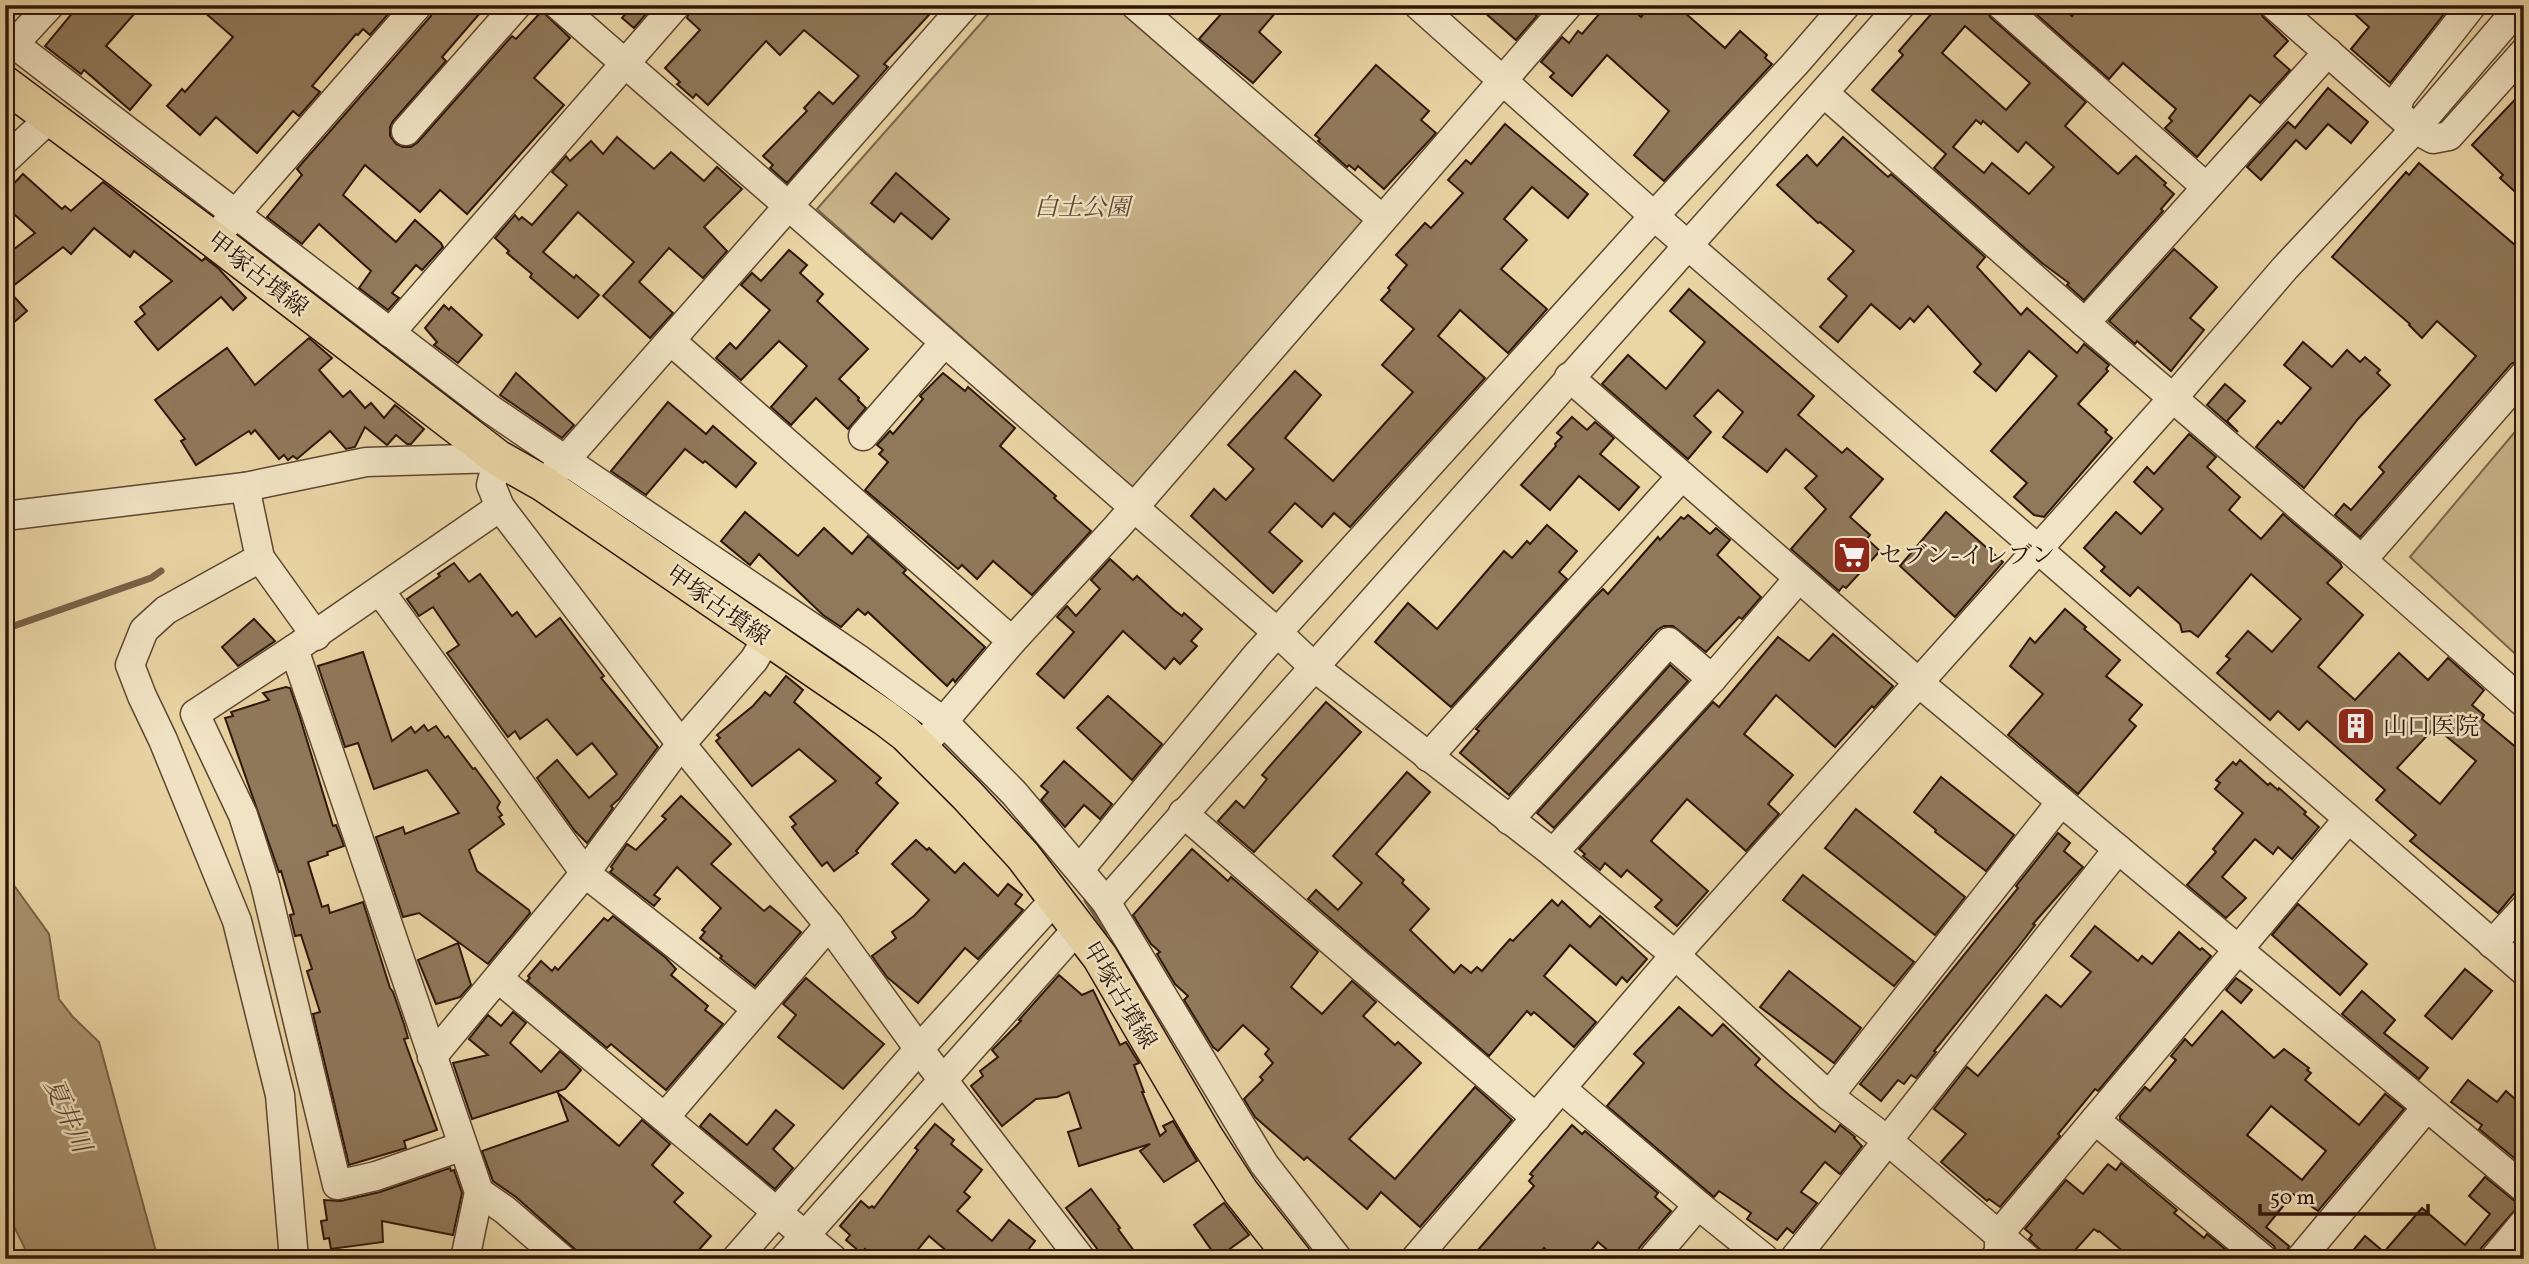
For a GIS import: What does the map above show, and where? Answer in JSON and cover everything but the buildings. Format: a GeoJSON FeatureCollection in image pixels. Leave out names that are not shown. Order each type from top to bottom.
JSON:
{"type":"FeatureCollection","features":[{"type":"Feature","properties":{"kind":"main road","name":"甲塚古墳線"},"geometry":{"type":"LineString","coordinates":[[5,84],[50,118],[224,226],[498,458],[556,472],[766,638],[848,670],[885,718],[933,735],[1100,957],[1206,1138],[1241,1192],[1294,1259]]}},
{"type":"Feature","properties":{"kind":"street"},"geometry":{"type":"LineString","coordinates":[[50,5],[15,44],[224,226],[390,333],[490,409],[556,472],[848,670]]}},
{"type":"Feature","properties":{"kind":"street"},"geometry":{"type":"LineString","coordinates":[[224,226],[418,5]]}},
{"type":"Feature","properties":{"kind":"street"},"geometry":{"type":"LineString","coordinates":[[406,131],[517,5]]}},
{"type":"Feature","properties":{"kind":"street"},"geometry":{"type":"LineString","coordinates":[[558,5],[790,205],[1314,667],[1553,853],[1675,956],[1829,1096],[1886,1140],[1996,1246],[2028,1259]]}},
{"type":"Feature","properties":{"kind":"street"},"geometry":{"type":"LineString","coordinates":[[390,333],[676,5]]}},
{"type":"Feature","properties":{"kind":"street"},"geometry":{"type":"LineString","coordinates":[[556,472],[964,5]]}},
{"type":"Feature","properties":{"kind":"street"},"geometry":{"type":"LineString","coordinates":[[1135,5],[1382,219]]}},
{"type":"Feature","properties":{"kind":"street"},"geometry":{"type":"LineString","coordinates":[[1418,5],[1654,216],[2524,971]]}},
{"type":"Feature","properties":{"kind":"street"},"geometry":{"type":"LineString","coordinates":[[1338,1259],[1264,1164],[1106,902],[1014,793],[933,735],[1568,5]]}},
{"type":"Feature","properties":{"kind":"street"},"geometry":{"type":"LineString","coordinates":[[1080,869],[1278,633],[1846,5]]}},
{"type":"Feature","properties":{"kind":"street"},"geometry":{"type":"LineString","coordinates":[[1106,902],[1901,5]]}},
{"type":"Feature","properties":{"kind":"street"},"geometry":{"type":"LineString","coordinates":[[2001,5],[2206,187]]}},
{"type":"Feature","properties":{"kind":"street"},"geometry":{"type":"LineString","coordinates":[[2274,5],[2405,120],[2433,139],[2449,136],[2524,52]]}},
{"type":"Feature","properties":{"kind":"street"},"geometry":{"type":"LineString","coordinates":[[2405,120],[2400,97],[2472,5]]}},
{"type":"Feature","properties":{"kind":"street"},"geometry":{"type":"LineString","coordinates":[[1415,1259],[1675,956],[2173,398],[2285,268],[2405,120],[2521,5]]}},
{"type":"Feature","properties":{"kind":"street"},"geometry":{"type":"LineString","coordinates":[[2085,323],[2328,52]]}},
{"type":"Feature","properties":{"kind":"street"},"geometry":{"type":"LineString","coordinates":[[1824,93],[2524,703]]}},
{"type":"Feature","properties":{"kind":"street"},"geometry":{"type":"LineString","coordinates":[[5,160],[50,118]]}},
{"type":"Feature","properties":{"kind":"street"},"geometry":{"type":"LineString","coordinates":[[671,341],[1012,641]]}},
{"type":"Feature","properties":{"kind":"street"},"geometry":{"type":"LineString","coordinates":[[863,436],[944,343]]}},
{"type":"Feature","properties":{"kind":"street"},"geometry":{"type":"LineString","coordinates":[[2362,560],[2524,375]]}},
{"type":"Feature","properties":{"kind":"street"},"geometry":{"type":"LineString","coordinates":[[1569,377],[1918,682],[2524,1188]]}},
{"type":"Feature","properties":{"kind":"street"},"geometry":{"type":"LineString","coordinates":[[5,516],[245,487],[366,461],[498,458],[491,485],[500,507],[681,744],[829,925],[919,1049],[1081,1259]]}},
{"type":"Feature","properties":{"kind":"street"},"geometry":{"type":"LineString","coordinates":[[1427,757],[1682,476]]}},
{"type":"Feature","properties":{"kind":"street"},"geometry":{"type":"LineString","coordinates":[[245,487],[260,558],[305,643],[432,1057],[479,1192],[466,1259]]}},
{"type":"Feature","properties":{"kind":"street"},"geometry":{"type":"LineString","coordinates":[[463,1146],[376,1176],[337,1185],[265,884],[243,815],[195,714],[305,643],[500,507]]}},
{"type":"Feature","properties":{"kind":"street"},"geometry":{"type":"LineString","coordinates":[[260,558],[166,610],[144,630],[130,665],[237,921],[280,1095],[294,1259]]}},
{"type":"Feature","properties":{"kind":"street"},"geometry":{"type":"LineString","coordinates":[[1553,853],[1712,679],[1799,578]]}},
{"type":"Feature","properties":{"kind":"street"},"geometry":{"type":"LineString","coordinates":[[380,591],[585,873],[757,1009]]}},
{"type":"Feature","properties":{"kind":"street"},"geometry":{"type":"LineString","coordinates":[[432,1057],[585,873],[681,744],[754,660],[766,638]]}},
{"type":"Feature","properties":{"kind":"street"},"geometry":{"type":"LineString","coordinates":[[1509,820],[1670,642],[1712,679]]}},
{"type":"Feature","properties":{"kind":"street"},"geometry":{"type":"LineString","coordinates":[[1829,1096],[2061,802]]}},
{"type":"Feature","properties":{"kind":"street"},"geometry":{"type":"LineString","coordinates":[[1184,813],[1536,1118]]}},
{"type":"Feature","properties":{"kind":"street"},"geometry":{"type":"LineString","coordinates":[[1996,1246],[2095,1119],[2348,819]]}},
{"type":"Feature","properties":{"kind":"street"},"geometry":{"type":"LineString","coordinates":[[1794,1259],[2118,849]]}},
{"type":"Feature","properties":{"kind":"street"},"geometry":{"type":"LineString","coordinates":[[736,1259],[919,1049],[1056,898]]}},
{"type":"Feature","properties":{"kind":"street"},"geometry":{"type":"LineString","coordinates":[[2492,944],[2524,909]]}},
{"type":"Feature","properties":{"kind":"street"},"geometry":{"type":"LineString","coordinates":[[665,1117],[829,925]]}},
{"type":"Feature","properties":{"kind":"street"},"geometry":{"type":"LineString","coordinates":[[784,1259],[1078,928]]}},
{"type":"Feature","properties":{"kind":"street"},"geometry":{"type":"LineString","coordinates":[[498,978],[833,1259]]}},
{"type":"Feature","properties":{"kind":"street"},"geometry":{"type":"LineString","coordinates":[[1142,1031],[1174,1013]]}},
{"type":"Feature","properties":{"kind":"street"},"geometry":{"type":"LineString","coordinates":[[1562,1089],[1765,1259]]}},
{"type":"Feature","properties":{"kind":"street"},"geometry":{"type":"LineString","coordinates":[[284,1132],[305,1100],[316,1096]]}},
{"type":"Feature","properties":{"kind":"street"},"geometry":{"type":"LineString","coordinates":[[2300,1259],[2427,1107]]}},
{"type":"Feature","properties":{"kind":"street"},"geometry":{"type":"LineString","coordinates":[[1206,1138],[1233,1114]]}},
{"type":"Feature","properties":{"kind":"street"},"geometry":{"type":"LineString","coordinates":[[2095,1119],[2263,1259]]}},
{"type":"Feature","properties":{"kind":"street"},"geometry":{"type":"LineString","coordinates":[[1256,1211],[1283,1188]]}},
{"type":"Feature","properties":{"kind":"street"},"geometry":{"type":"LineString","coordinates":[[479,1192],[505,1210],[562,1259]]}},
{"type":"Feature","properties":{"kind":"street"},"geometry":{"type":"LineString","coordinates":[[1652,1259],[1698,1205]]}},
{"type":"Feature","properties":{"kind":"street"},"geometry":{"type":"LineString","coordinates":[[2494,1259],[2524,1223]]}},
{"type":"Feature","properties":{"kind":"green space","name":"白土公園"},"geometry":{"type":"Polygon","coordinates":[[[997,5],[1122,5],[1367,223],[1132,488],[817,209],[997,5]]]}},
{"type":"Feature","properties":{"kind":"green space"},"geometry":{"type":"Polygon","coordinates":[[[2524,421],[2524,662],[2410,557],[2524,421]]]}},
{"type":"Feature","properties":{"kind":"water","name":"夏井川"},"geometry":{"type":"Polygon","coordinates":[[[5,873],[49,934],[59,999],[99,1042],[158,1259],[30,1259],[5,1208],[5,873]]]}},
{"type":"Feature","properties":{"kind":"waterway"},"geometry":{"type":"LineString","coordinates":[[5,629],[151,578],[161,571]]}},
{"type":"Feature","properties":{"kind":"waterway"},"geometry":{"type":"LineString","coordinates":[[1087,900],[1107,931]]}},
{"type":"Feature","properties":{"kind":"place","name":"セブン-イレブン"},"geometry":{"type":"Point","coordinates":[1852,555]}},
{"type":"Feature","properties":{"kind":"place","name":"山口医院"},"geometry":{"type":"Point","coordinates":[2356,726]}}]}
